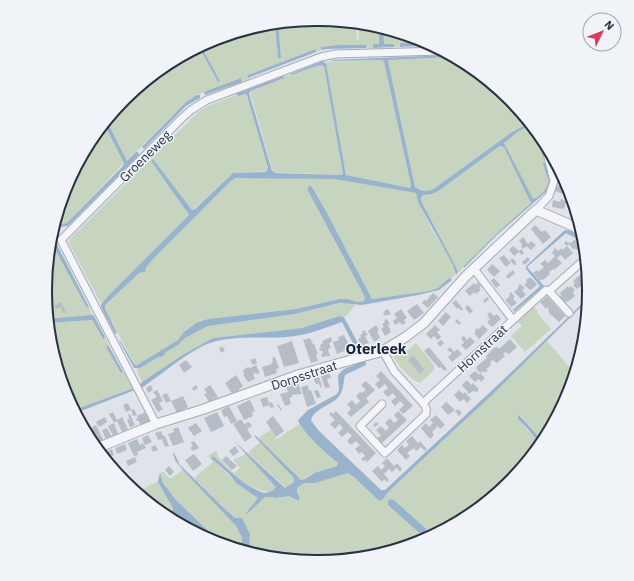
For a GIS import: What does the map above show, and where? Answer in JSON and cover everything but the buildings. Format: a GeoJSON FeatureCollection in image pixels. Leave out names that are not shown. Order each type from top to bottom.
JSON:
{"type":"FeatureCollection","features":[{"type":"Feature","properties":{"kind":"street","name":"Groeneweg"},"geometry":{"type":"LineString","coordinates":[[156,424],[60,240],[181,119],[195,107],[207,100],[310,60],[330,54],[428,50]]}},
{"type":"Feature","properties":{"kind":"street"},"geometry":{"type":"LineString","coordinates":[[550,167],[554,181],[549,196],[536,210],[573,227]]}},
{"type":"Feature","properties":{"kind":"street","name":"Dorpsstraat"},"geometry":{"type":"LineString","coordinates":[[103,446],[156,424],[204,409],[321,368],[383,351],[424,323],[460,282],[536,210]]}},
{"type":"Feature","properties":{"kind":"street"},"geometry":{"type":"LineString","coordinates":[[512,320],[546,290],[549,291],[580,264]]}},
{"type":"Feature","properties":{"kind":"street","name":"Hornstraat"},"geometry":{"type":"LineString","coordinates":[[423,403],[512,320],[474,269]]}},
{"type":"Feature","properties":{"kind":"street"},"geometry":{"type":"LineString","coordinates":[[549,291],[569,313]]}},
{"type":"Feature","properties":{"kind":"street"},"geometry":{"type":"LineString","coordinates":[[382,404],[360,426],[384,453],[426,414],[426,407],[394,371],[383,351]]}},
{"type":"Feature","properties":{"kind":"green space"},"geometry":{"type":"Polygon","coordinates":[[[317,26],[352,28],[356,29],[357,40],[359,39],[358,29],[379,34],[379,44],[373,44],[373,48],[366,48],[366,45],[321,47],[322,50],[316,52],[314,49],[248,75],[249,79],[242,82],[241,78],[197,95],[186,102],[127,161],[110,126],[130,103],[170,71],[202,52],[218,82],[220,81],[204,51],[232,40],[276,29],[278,58],[281,58],[278,29],[317,26]]]}},
{"type":"Feature","properties":{"kind":"green space"},"geometry":{"type":"Polygon","coordinates":[[[383,34],[411,43],[400,44],[400,47],[394,47],[394,44],[383,44],[383,34]]]}},
{"type":"Feature","properties":{"kind":"green space"},"geometry":{"type":"Polygon","coordinates":[[[442,57],[478,81],[504,103],[524,126],[512,132],[432,190],[422,191],[415,187],[388,61],[442,57]]]}},
{"type":"Feature","properties":{"kind":"green space"},"geometry":{"type":"Polygon","coordinates":[[[382,60],[384,62],[411,185],[410,188],[346,175],[325,62],[382,60]]]}},
{"type":"Feature","properties":{"kind":"green space"},"geometry":{"type":"Polygon","coordinates":[[[323,65],[324,67],[343,174],[273,172],[250,92],[284,77],[283,76],[291,75],[323,65]]]}},
{"type":"Feature","properties":{"kind":"green space"},"geometry":{"type":"Polygon","coordinates":[[[245,94],[247,95],[250,103],[268,171],[233,173],[192,210],[153,159],[151,161],[189,215],[103,302],[100,302],[69,243],[70,239],[199,111],[236,95],[238,96],[245,94]]]}},
{"type":"Feature","properties":{"kind":"green space"},"geometry":{"type":"Polygon","coordinates":[[[526,127],[542,152],[544,160],[548,187],[546,191],[533,199],[531,198],[504,143],[526,127]]]}},
{"type":"Feature","properties":{"kind":"green space"},"geometry":{"type":"Polygon","coordinates":[[[107,129],[124,163],[67,223],[62,224],[73,189],[88,158],[107,129]]]}},
{"type":"Feature","properties":{"kind":"green space"},"geometry":{"type":"Polygon","coordinates":[[[502,145],[532,201],[497,233],[458,273],[422,203],[421,198],[423,195],[437,192],[502,145]]]}},
{"type":"Feature","properties":{"kind":"green space"},"geometry":{"type":"Polygon","coordinates":[[[239,177],[334,179],[416,193],[428,222],[455,268],[455,275],[451,279],[449,278],[438,288],[429,291],[372,299],[312,187],[307,187],[365,297],[364,301],[357,302],[348,299],[340,299],[296,309],[208,319],[196,323],[184,332],[178,340],[139,364],[134,364],[105,308],[105,305],[139,273],[145,270],[146,266],[231,181],[239,177]]]}},
{"type":"Feature","properties":{"kind":"green space"},"geometry":{"type":"Polygon","coordinates":[[[56,251],[87,308],[89,307],[93,316],[54,319],[52,290],[56,251]]]}},
{"type":"Feature","properties":{"kind":"green space"},"geometry":{"type":"Polygon","coordinates":[[[344,303],[356,305],[344,318],[339,316],[302,328],[213,338],[184,354],[142,382],[136,369],[163,356],[185,338],[208,326],[295,314],[325,306],[344,303]]]}},
{"type":"Feature","properties":{"kind":"green space"},"geometry":{"type":"Polygon","coordinates":[[[533,306],[551,329],[525,352],[511,336],[522,326],[516,321],[533,306]]]}},
{"type":"Feature","properties":{"kind":"green space"},"geometry":{"type":"Polygon","coordinates":[[[92,320],[102,338],[105,338],[123,372],[127,373],[134,388],[80,408],[67,376],[55,323],[92,320]]]}},
{"type":"Feature","properties":{"kind":"green space"},"geometry":{"type":"Polygon","coordinates":[[[547,341],[570,367],[561,392],[546,423],[538,436],[519,414],[519,420],[536,439],[527,452],[504,478],[478,500],[449,520],[428,531],[394,500],[388,505],[420,534],[402,541],[352,553],[317,555],[282,553],[250,546],[250,534],[241,518],[237,519],[233,516],[194,478],[213,462],[208,456],[216,451],[219,458],[234,473],[240,468],[233,460],[246,454],[276,487],[270,491],[262,491],[253,488],[234,475],[213,456],[211,457],[236,483],[258,498],[246,513],[265,497],[276,498],[289,496],[297,501],[300,498],[297,488],[304,482],[315,483],[348,473],[377,499],[386,496],[389,491],[454,431],[547,341]]]}},
{"type":"Feature","properties":{"kind":"green space"},"geometry":{"type":"Polygon","coordinates":[[[416,343],[434,365],[434,370],[420,383],[408,376],[393,357],[403,347],[407,351],[416,343]]]}},
{"type":"Feature","properties":{"kind":"green space"},"geometry":{"type":"Polygon","coordinates":[[[299,424],[324,451],[338,463],[337,466],[314,473],[302,480],[296,476],[258,438],[271,430],[277,439],[299,424]]]}},
{"type":"Feature","properties":{"kind":"green space"},"geometry":{"type":"Polygon","coordinates":[[[260,442],[294,478],[294,482],[286,488],[248,453],[260,442]]]}},
{"type":"Feature","properties":{"kind":"green space"},"geometry":{"type":"Polygon","coordinates":[[[183,470],[239,530],[242,537],[241,544],[210,532],[176,500],[163,483],[161,472],[164,472],[170,479],[183,470]]]}},
{"type":"Feature","properties":{"kind":"green space"},"geometry":{"type":"Polygon","coordinates":[[[158,481],[173,507],[173,510],[170,510],[143,489],[158,481]]]}},
{"type":"Feature","properties":{"kind":"water"},"geometry":{"type":"Polygon","coordinates":[[[276,29],[278,29],[281,58],[278,58],[276,29]]]}},
{"type":"Feature","properties":{"kind":"water"},"geometry":{"type":"Polygon","coordinates":[[[379,34],[383,35],[384,44],[394,44],[394,47],[373,48],[373,44],[379,44],[379,34]]]}},
{"type":"Feature","properties":{"kind":"water"},"geometry":{"type":"Polygon","coordinates":[[[400,43],[410,43],[418,46],[400,47],[400,43]]]}},
{"type":"Feature","properties":{"kind":"water"},"geometry":{"type":"Polygon","coordinates":[[[338,45],[366,45],[366,48],[322,50],[321,47],[338,45]]]}},
{"type":"Feature","properties":{"kind":"water"},"geometry":{"type":"Polygon","coordinates":[[[315,49],[316,52],[248,78],[248,75],[315,49]]]}},
{"type":"Feature","properties":{"kind":"water"},"geometry":{"type":"Polygon","coordinates":[[[204,51],[220,81],[218,82],[202,52],[204,51]]]}},
{"type":"Feature","properties":{"kind":"water"},"geometry":{"type":"Polygon","coordinates":[[[439,55],[442,57],[388,61],[415,187],[422,191],[432,190],[512,132],[524,126],[526,127],[504,143],[533,199],[540,195],[547,187],[548,179],[543,162],[545,163],[548,174],[549,185],[548,189],[498,234],[464,268],[464,266],[497,233],[531,203],[504,147],[500,146],[437,192],[423,195],[421,198],[422,203],[456,267],[458,272],[456,275],[453,265],[418,202],[416,193],[334,179],[236,178],[231,181],[156,256],[146,267],[145,272],[139,273],[105,305],[117,333],[115,334],[101,307],[101,304],[189,215],[151,161],[153,159],[192,210],[195,209],[233,173],[266,172],[268,168],[247,95],[245,94],[238,96],[236,94],[283,76],[284,78],[249,93],[272,171],[276,173],[341,175],[343,174],[324,66],[320,65],[291,75],[290,74],[323,61],[326,64],[346,175],[410,188],[411,185],[384,62],[382,60],[331,60],[439,55]]]}},
{"type":"Feature","properties":{"kind":"water"},"geometry":{"type":"Polygon","coordinates":[[[241,78],[242,82],[205,95],[204,92],[241,78]]]}},
{"type":"Feature","properties":{"kind":"water"},"geometry":{"type":"Polygon","coordinates":[[[197,95],[200,95],[200,98],[186,106],[144,149],[142,147],[186,102],[197,95]]]}},
{"type":"Feature","properties":{"kind":"water"},"geometry":{"type":"Polygon","coordinates":[[[110,126],[127,161],[136,152],[138,152],[139,155],[68,226],[61,227],[62,224],[67,223],[123,166],[124,163],[107,129],[110,126]]]}},
{"type":"Feature","properties":{"kind":"water"},"geometry":{"type":"Polygon","coordinates":[[[309,186],[312,187],[327,213],[372,299],[429,291],[438,288],[449,278],[452,280],[439,290],[418,295],[362,305],[341,303],[295,314],[208,326],[185,338],[163,356],[140,368],[134,368],[119,340],[134,364],[137,365],[178,340],[184,332],[196,323],[208,319],[296,309],[340,299],[348,299],[357,302],[364,301],[365,297],[307,189],[309,186]]]}},
{"type":"Feature","properties":{"kind":"water"},"geometry":{"type":"Polygon","coordinates":[[[565,230],[575,234],[576,238],[566,233],[527,267],[544,286],[514,312],[513,310],[540,286],[526,269],[526,266],[565,230]]]}},
{"type":"Feature","properties":{"kind":"water"},"geometry":{"type":"Polygon","coordinates":[[[57,245],[89,307],[88,308],[56,251],[57,245]]]}},
{"type":"Feature","properties":{"kind":"water"},"geometry":{"type":"Polygon","coordinates":[[[581,305],[581,307],[492,395],[389,491],[383,499],[379,501],[348,473],[315,483],[304,483],[297,488],[300,498],[298,501],[289,496],[276,498],[265,497],[247,514],[246,513],[258,498],[236,483],[229,474],[211,458],[213,456],[252,488],[265,493],[272,491],[276,487],[234,441],[285,488],[294,482],[294,478],[255,437],[255,435],[301,480],[314,473],[337,466],[338,463],[304,431],[298,420],[308,410],[337,394],[339,390],[338,375],[344,369],[364,361],[366,365],[345,375],[341,394],[319,410],[311,420],[318,430],[381,490],[385,490],[581,305]]]}},
{"type":"Feature","properties":{"kind":"water"},"geometry":{"type":"Polygon","coordinates":[[[92,315],[94,316],[105,337],[103,339],[92,320],[55,323],[54,318],[92,315]]]}},
{"type":"Feature","properties":{"kind":"water"},"geometry":{"type":"Polygon","coordinates":[[[339,316],[345,319],[362,351],[357,351],[342,322],[313,332],[295,336],[221,340],[202,346],[193,351],[149,383],[141,388],[139,386],[142,382],[184,354],[213,338],[302,328],[339,316]]]}},
{"type":"Feature","properties":{"kind":"water"},"geometry":{"type":"Polygon","coordinates":[[[108,345],[123,372],[121,373],[106,347],[108,345]]]}},
{"type":"Feature","properties":{"kind":"water"},"geometry":{"type":"Polygon","coordinates":[[[134,388],[135,390],[82,411],[80,408],[134,388]]]}},
{"type":"Feature","properties":{"kind":"water"},"geometry":{"type":"Polygon","coordinates":[[[518,414],[538,436],[536,439],[527,428],[518,419],[518,414]]]}},
{"type":"Feature","properties":{"kind":"water"},"geometry":{"type":"Polygon","coordinates":[[[173,453],[180,465],[222,506],[235,518],[242,518],[250,534],[249,546],[241,544],[242,537],[236,526],[175,460],[173,453]]]}},
{"type":"Feature","properties":{"kind":"water"},"geometry":{"type":"Polygon","coordinates":[[[160,472],[163,483],[176,500],[210,532],[185,520],[171,511],[173,508],[158,482],[160,472]]]}},
{"type":"Feature","properties":{"kind":"water"},"geometry":{"type":"Polygon","coordinates":[[[390,499],[394,500],[428,531],[420,534],[388,505],[388,501],[390,499]]]}},
{"type":"Feature","properties":{"kind":"district","name":"Oterleek"},"geometry":{"type":"Point","coordinates":[376,349]}}]}
